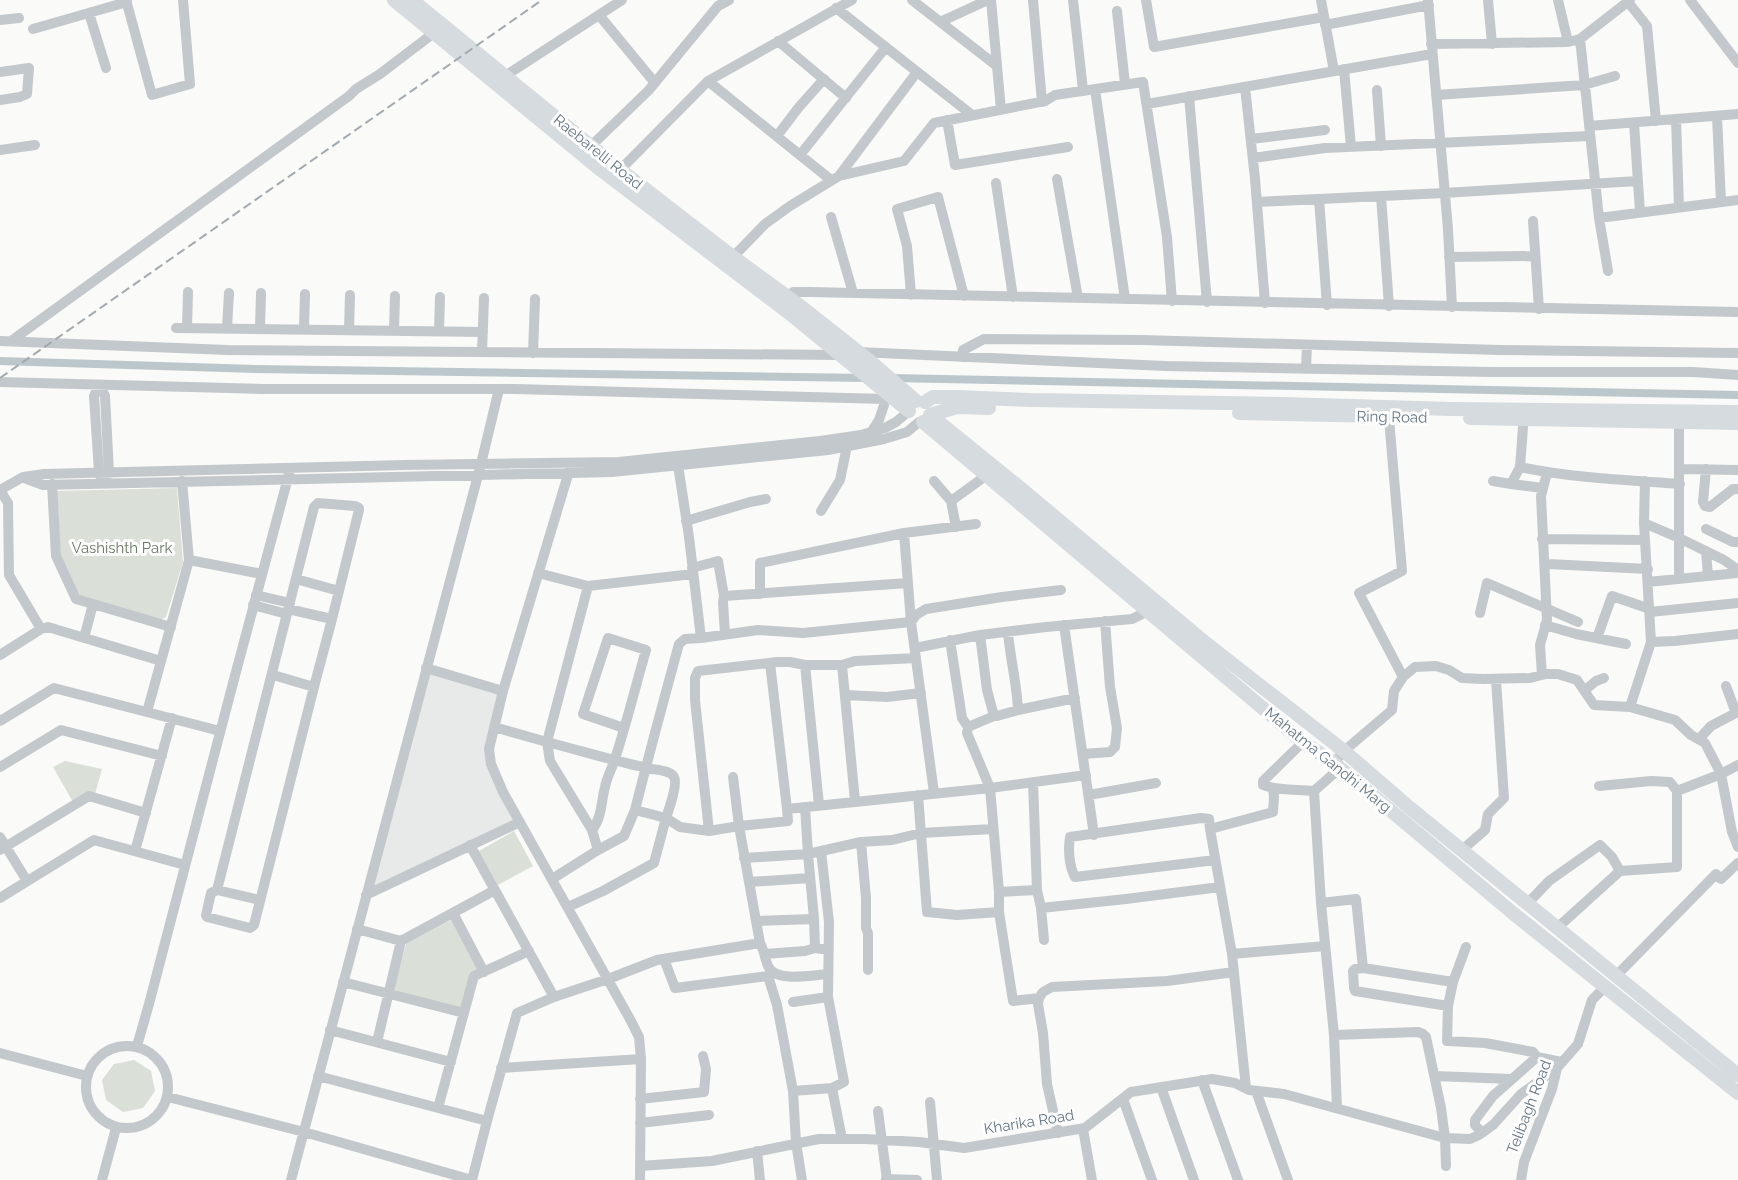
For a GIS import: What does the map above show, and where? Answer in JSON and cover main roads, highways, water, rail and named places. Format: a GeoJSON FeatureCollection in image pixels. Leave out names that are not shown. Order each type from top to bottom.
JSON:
{"type":"FeatureCollection","features":[{"type":"Feature","properties":{"kind":"main road"},"geometry":{"type":"LineString","coordinates":[[394,0],[439,29],[601,170],[785,303],[860,371],[920,412],[1019,487],[1207,644],[1344,751],[1527,904],[1738,1075]]}},
{"type":"Feature","properties":{"kind":"main road","name":"Raebarelli Road"},"geometry":{"type":"LineString","coordinates":[[412,0],[439,29],[505,76],[620,170],[733,256],[785,303]]}},
{"type":"Feature","properties":{"kind":"main road"},"geometry":{"type":"LineString","coordinates":[[785,303],[804,309],[882,371],[889,392]]}},
{"type":"Feature","properties":{"kind":"main road"},"geometry":{"type":"LineString","coordinates":[[920,412],[933,397],[1388,412]]}},
{"type":"Feature","properties":{"kind":"main road","name":"Ring Road"},"geometry":{"type":"LineString","coordinates":[[920,412],[957,407],[1388,412],[1679,417],[1738,423]]}},
{"type":"Feature","properties":{"kind":"main road","name":"Mahatma Gandhi Marg"},"geometry":{"type":"LineString","coordinates":[[920,412],[987,475],[1303,742],[1337,765],[1514,914],[1738,1093]]}},
{"type":"Feature","properties":{"kind":"main road"},"geometry":{"type":"LineString","coordinates":[[1679,417],[1738,412]]}},
{"type":"Feature","properties":{"kind":"waterway"},"geometry":{"type":"LineString","coordinates":[[0,361],[255,369],[867,378]]}},
{"type":"Feature","properties":{"kind":"waterway"},"geometry":{"type":"LineString","coordinates":[[891,378],[1738,395]]}},
{"type":"Feature","properties":{"kind":"railway"},"geometry":{"type":"LineString","coordinates":[[0,378],[542,0]]}},
{"type":"Feature","properties":{"kind":"park label","name":"Vashishth Park"},"geometry":{"type":"Point","coordinates":[122,548]}}]}
